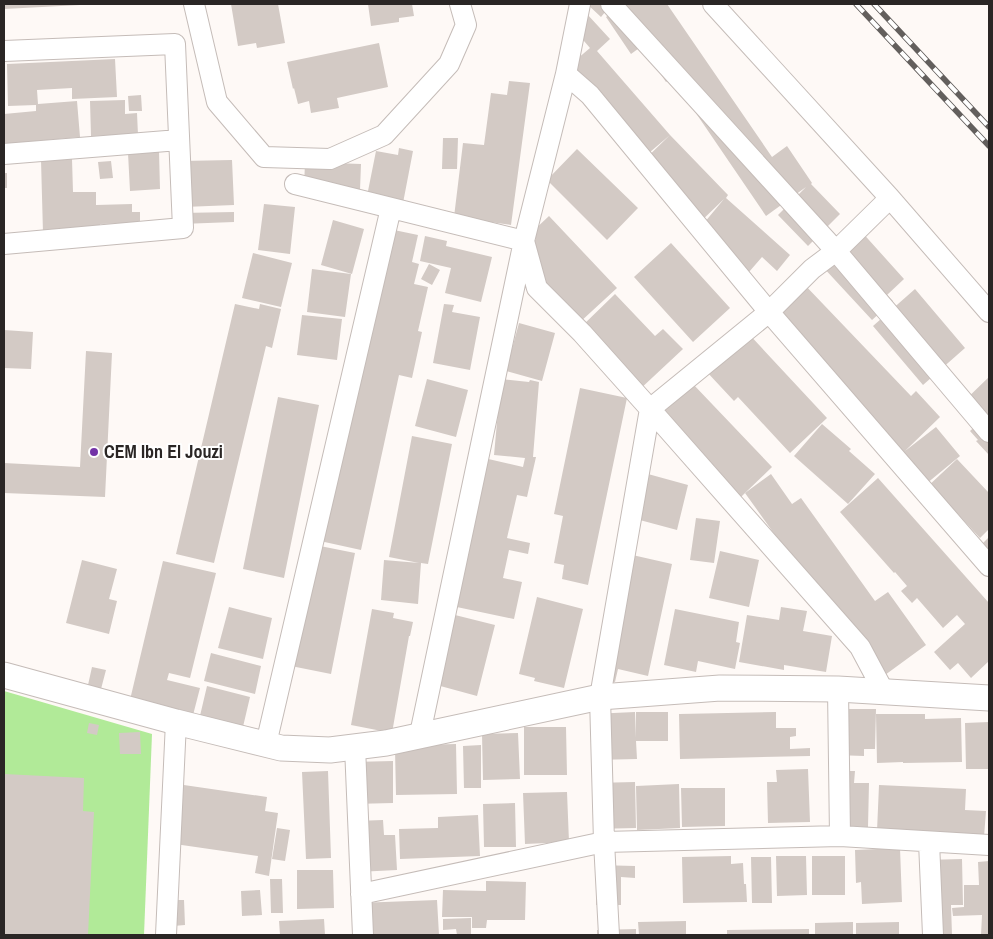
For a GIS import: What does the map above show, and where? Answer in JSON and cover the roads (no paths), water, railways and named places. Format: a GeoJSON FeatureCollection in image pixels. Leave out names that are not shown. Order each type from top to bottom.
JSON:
{"type":"FeatureCollection","features":[{"type":"Feature","properties":{"kind":"main road"},"geometry":{"type":"LineString","coordinates":[[4,675],[176,722],[281,748],[330,750],[386,742],[600,697],[720,688],[838,690],[989,698]]}},
{"type":"Feature","properties":{"kind":"street"},"geometry":{"type":"LineString","coordinates":[[194,4],[217,102],[264,157],[330,159],[384,135],[450,64],[466,25],[460,4]]}},
{"type":"Feature","properties":{"kind":"street"},"geometry":{"type":"LineString","coordinates":[[420,734],[524,242],[566,74],[580,4]]}},
{"type":"Feature","properties":{"kind":"street"},"geometry":{"type":"LineString","coordinates":[[611,4],[836,251],[989,432]]}},
{"type":"Feature","properties":{"kind":"street"},"geometry":{"type":"LineString","coordinates":[[713,4],[890,198],[989,312]]}},
{"type":"Feature","properties":{"kind":"street"},"geometry":{"type":"LineString","coordinates":[[4,51],[174,44],[183,228],[4,244]]}},
{"type":"Feature","properties":{"kind":"street"},"geometry":{"type":"LineString","coordinates":[[566,74],[590,95],[769,312],[989,566]]}},
{"type":"Feature","properties":{"kind":"street"},"geometry":{"type":"LineString","coordinates":[[4,154],[179,140]]}},
{"type":"Feature","properties":{"kind":"street"},"geometry":{"type":"LineString","coordinates":[[295,184],[524,242]]}},
{"type":"Feature","properties":{"kind":"street"},"geometry":{"type":"LineString","coordinates":[[608,935],[600,697],[650,409],[769,312],[812,268],[836,251],[890,198]]}},
{"type":"Feature","properties":{"kind":"street"},"geometry":{"type":"LineString","coordinates":[[266,744],[391,208]]}},
{"type":"Feature","properties":{"kind":"street"},"geometry":{"type":"LineString","coordinates":[[524,242],[537,288],[650,409],[860,647],[884,692]]}},
{"type":"Feature","properties":{"kind":"street"},"geometry":{"type":"LineString","coordinates":[[838,690],[840,836]]}},
{"type":"Feature","properties":{"kind":"street"},"geometry":{"type":"LineString","coordinates":[[166,935],[176,722]]}},
{"type":"Feature","properties":{"kind":"street"},"geometry":{"type":"LineString","coordinates":[[355,747],[363,935]]}},
{"type":"Feature","properties":{"kind":"street"},"geometry":{"type":"LineString","coordinates":[[362,894],[604,842],[840,836],[989,845]]}},
{"type":"Feature","properties":{"kind":"street"},"geometry":{"type":"LineString","coordinates":[[929,842],[934,935]]}},
{"type":"Feature","properties":{"kind":"railway"},"geometry":{"type":"LineString","coordinates":[[856,4],[989,146]]}},
{"type":"Feature","properties":{"kind":"railway"},"geometry":{"type":"LineString","coordinates":[[874,4],[989,127]]}},
{"type":"Feature","properties":{"kind":"place","name":"CEM Ibn El Jouzi"},"geometry":{"type":"Point","coordinates":[94,452]}}]}
